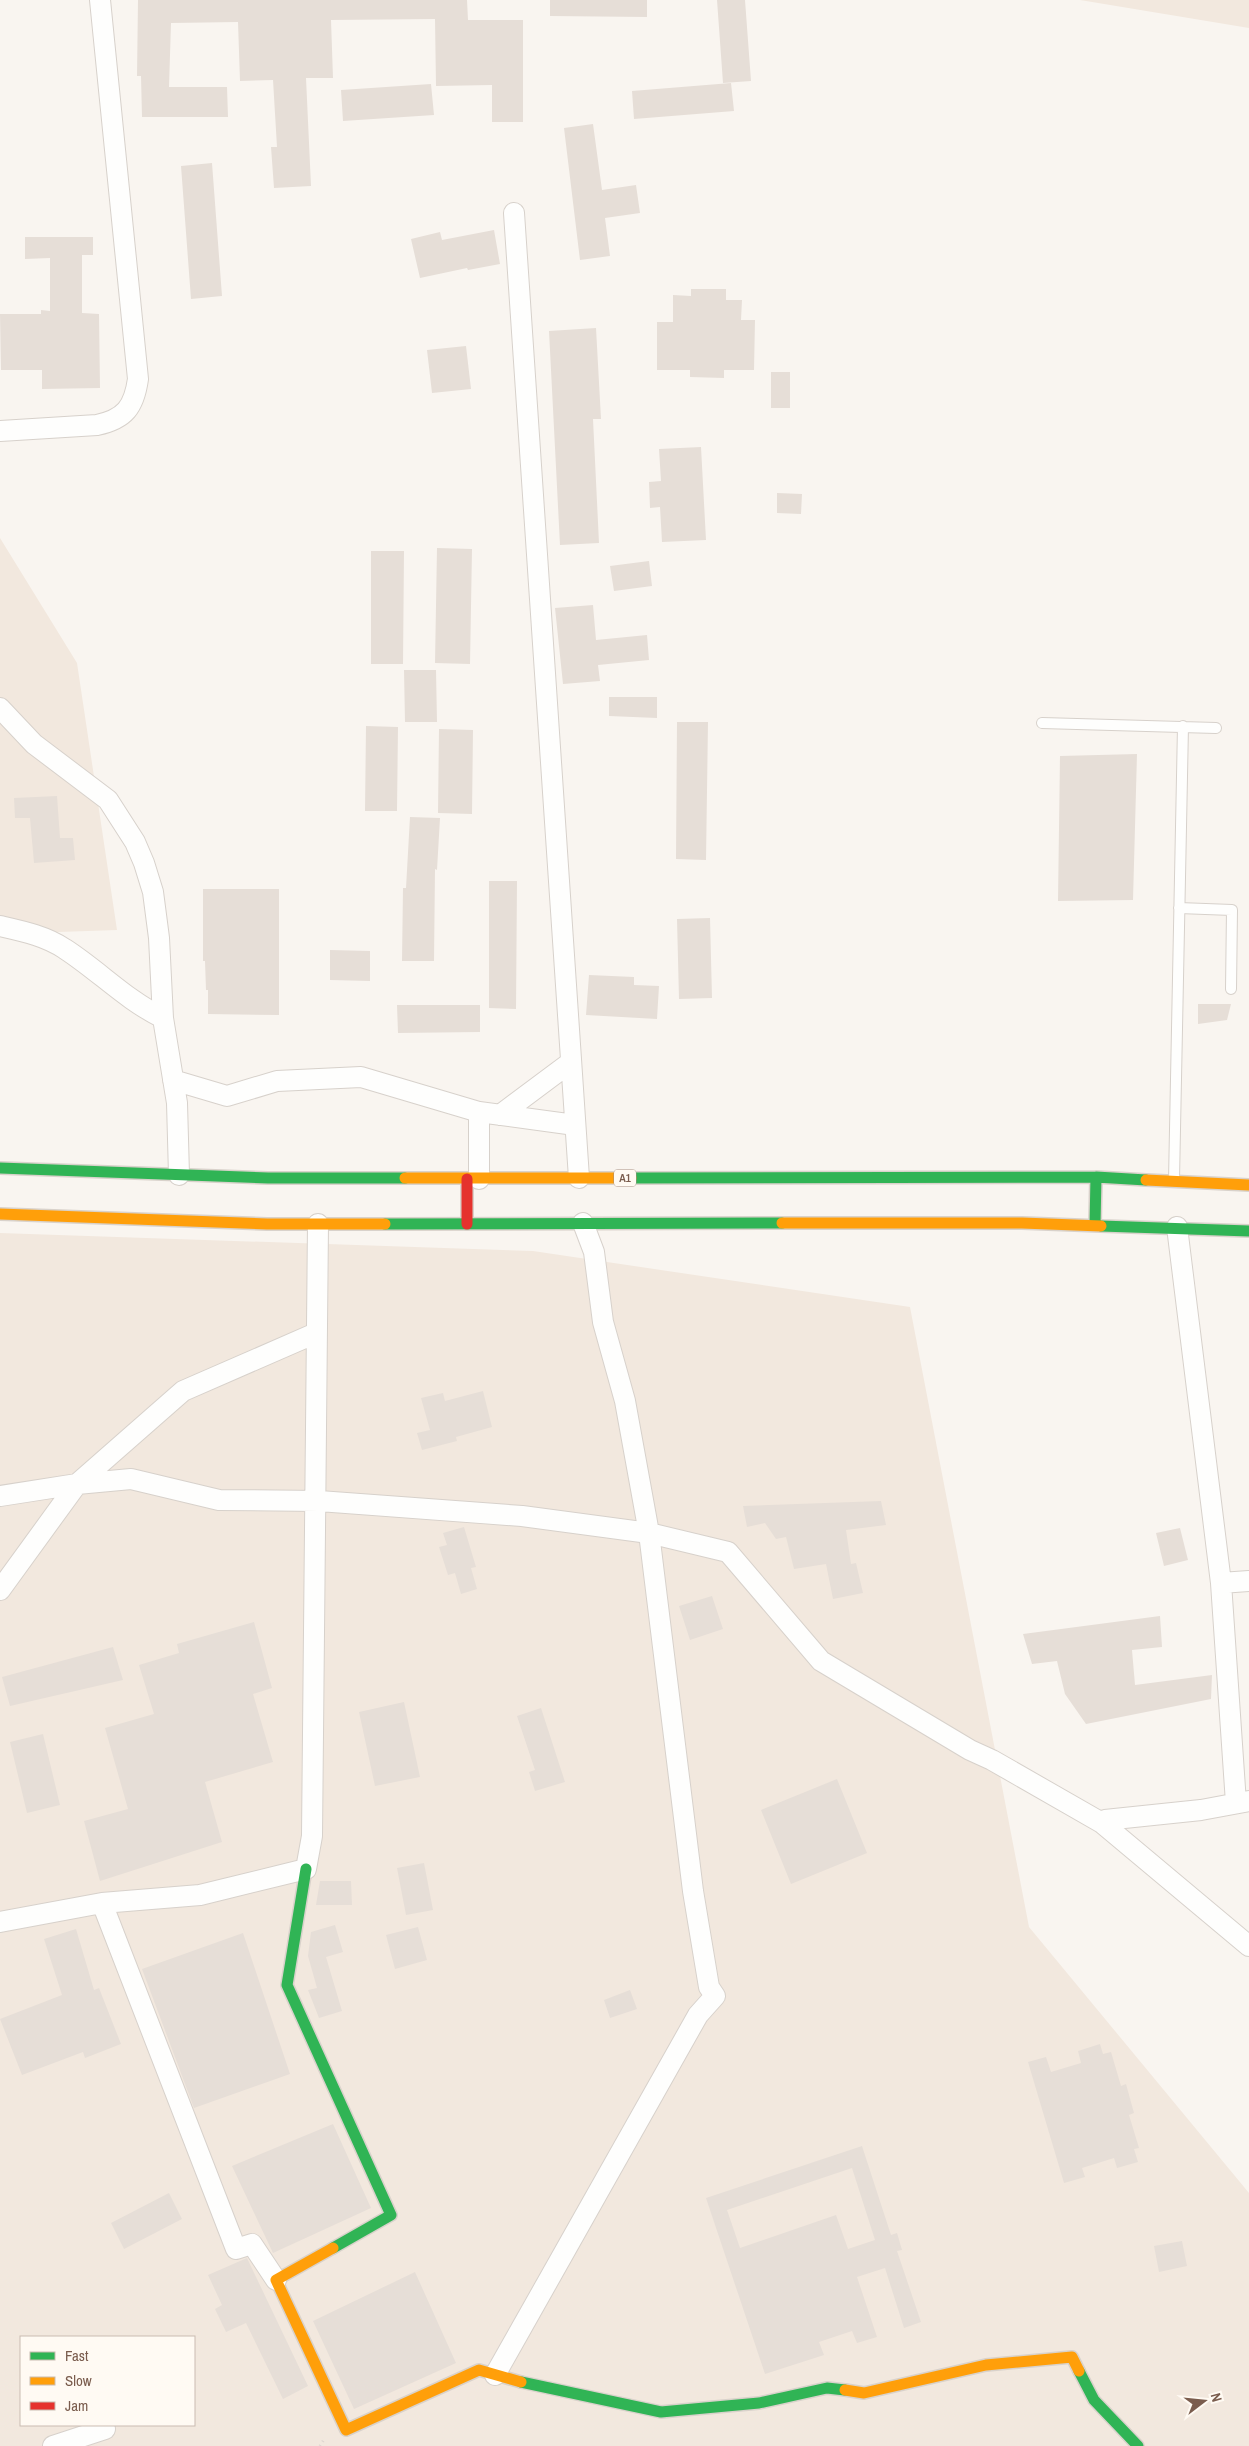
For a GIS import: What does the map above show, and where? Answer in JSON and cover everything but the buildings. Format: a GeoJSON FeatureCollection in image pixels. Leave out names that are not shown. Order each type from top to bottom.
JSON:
{"type":"FeatureCollection","features":[{"type":"Feature","properties":{"kind":"main road","name":"A1"},"geometry":{"type":"LineString","coordinates":[[0,1168],[179,1175],[473,1179],[1096,1177],[1249,1185]]}},
{"type":"Feature","properties":{"kind":"main road"},"geometry":{"type":"LineString","coordinates":[[1096,1177],[1096,1225]]}},
{"type":"Feature","properties":{"kind":"main road"},"geometry":{"type":"LineString","coordinates":[[467,1224],[473,1179]]}},
{"type":"Feature","properties":{"kind":"main road"},"geometry":{"type":"LineString","coordinates":[[0,1214],[318,1224],[1096,1225],[1249,1230]]}},
{"type":"Feature","properties":{"kind":"main road"},"geometry":{"type":"LineString","coordinates":[[306,1869],[287,1984],[391,2215],[276,2280],[346,2430],[479,2370],[537,2387],[661,2412],[760,2403],[827,2388],[864,2394],[986,2364],[1072,2358],[1094,2400],[1138,2446]]}},
{"type":"Feature","properties":{"kind":"street"},"geometry":{"type":"LineString","coordinates":[[0,431],[111,422],[125,412],[135,399],[138,379],[100,0]]}},
{"type":"Feature","properties":{"kind":"street"},"geometry":{"type":"LineString","coordinates":[[514,213],[579,1178]]}},
{"type":"Feature","properties":{"kind":"street"},"geometry":{"type":"LineString","coordinates":[[0,708],[34,744],[108,800],[135,842],[153,892],[160,938],[162,1018],[177,1103],[179,1175]]}},
{"type":"Feature","properties":{"kind":"street"},"geometry":{"type":"LineString","coordinates":[[0,926],[40,937],[65,949],[140,1007],[162,1018]]}},
{"type":"Feature","properties":{"kind":"street"},"geometry":{"type":"LineString","coordinates":[[500,1115],[572,1062]]}},
{"type":"Feature","properties":{"kind":"street"},"geometry":{"type":"LineString","coordinates":[[172,1080],[227,1096],[277,1081],[361,1077],[479,1112],[576,1125]]}},
{"type":"Feature","properties":{"kind":"street"},"geometry":{"type":"LineString","coordinates":[[473,1179],[479,1112]]}},
{"type":"Feature","properties":{"kind":"street"},"geometry":{"type":"LineString","coordinates":[[0,1922],[102,1903],[200,1894],[306,1869],[312,1836],[318,1224]]}},
{"type":"Feature","properties":{"kind":"street"},"geometry":{"type":"LineString","coordinates":[[495,2375],[698,2015],[715,1996],[709,1987],[693,1891],[649,1533],[625,1401],[603,1322],[594,1252],[583,1224]]}},
{"type":"Feature","properties":{"kind":"street"},"geometry":{"type":"LineString","coordinates":[[1102,1824],[1105,1820],[1201,1810],[1243,1802],[1222,1583],[1177,1227]]}},
{"type":"Feature","properties":{"kind":"street"},"geometry":{"type":"LineString","coordinates":[[0,1590],[77,1484],[183,1391],[316,1334]]}},
{"type":"Feature","properties":{"kind":"street"},"geometry":{"type":"LineString","coordinates":[[0,1496],[77,1484],[131,1479],[218,1500],[314,1501],[522,1516],[649,1533],[728,1552],[821,1661],[970,1750],[992,1760],[1102,1824],[1249,1946]]}},
{"type":"Feature","properties":{"kind":"street"},"geometry":{"type":"LineString","coordinates":[[1222,1583],[1249,1580]]}},
{"type":"Feature","properties":{"kind":"street"},"geometry":{"type":"LineString","coordinates":[[102,1903],[236,2249],[252,2244],[276,2280]]}},
{"type":"Feature","properties":{"kind":"street"},"geometry":{"type":"LineString","coordinates":[[53,2446],[105,2429]]}},
{"type":"Feature","properties":{"kind":"lane"},"geometry":{"type":"LineString","coordinates":[[1042,724],[1216,728]]}},
{"type":"Feature","properties":{"kind":"lane"},"geometry":{"type":"LineString","coordinates":[[1174,1181],[1183,726]]}},
{"type":"Feature","properties":{"kind":"lane"},"geometry":{"type":"LineString","coordinates":[[1180,908],[1232,910],[1231,988]]}},
{"type":"Feature","properties":{"kind":"shaded area"},"geometry":{"type":"Polygon","coordinates":[[[1080,0],[1249,0],[1249,28],[1080,0]]]}},
{"type":"Feature","properties":{"kind":"shaded area"},"geometry":{"type":"Polygon","coordinates":[[[0,538],[77,663],[117,930],[0,934],[0,538]]]}},
{"type":"Feature","properties":{"kind":"shaded area"},"geometry":{"type":"Polygon","coordinates":[[[0,1233],[533,1251],[910,1307],[1029,1927],[1249,2193],[1249,2446],[0,2446],[0,1233]]]}},
{"type":"Feature","properties":{"kind":"traffic: fast"},"geometry":{"type":"LineString","coordinates":[[0,1168],[268,1178],[405,1178]]}},
{"type":"Feature","properties":{"kind":"traffic: fast"},"geometry":{"type":"LineString","coordinates":[[631,1178],[1096,1177],[1146,1180]]}},
{"type":"Feature","properties":{"kind":"traffic: fast"},"geometry":{"type":"LineString","coordinates":[[1095,1225],[1096,1177]]}},
{"type":"Feature","properties":{"kind":"traffic: fast"},"geometry":{"type":"LineString","coordinates":[[385,1224],[782,1223]]}},
{"type":"Feature","properties":{"kind":"traffic: fast"},"geometry":{"type":"LineString","coordinates":[[1101,1226],[1249,1231]]}},
{"type":"Feature","properties":{"kind":"traffic: fast"},"geometry":{"type":"LineString","coordinates":[[306,1869],[287,1985],[391,2215],[333,2248]]}},
{"type":"Feature","properties":{"kind":"traffic: fast"},"geometry":{"type":"LineString","coordinates":[[1079,2371],[1094,2400],[1138,2446]]}},
{"type":"Feature","properties":{"kind":"traffic: fast"},"geometry":{"type":"LineString","coordinates":[[521,2382],[661,2412],[759,2403],[827,2388],[845,2390]]}},
{"type":"Feature","properties":{"kind":"traffic: slow"},"geometry":{"type":"LineString","coordinates":[[405,1178],[631,1178]]}},
{"type":"Feature","properties":{"kind":"traffic: slow"},"geometry":{"type":"LineString","coordinates":[[1146,1180],[1249,1185]]}},
{"type":"Feature","properties":{"kind":"traffic: slow"},"geometry":{"type":"LineString","coordinates":[[0,1214],[267,1224],[385,1224]]}},
{"type":"Feature","properties":{"kind":"traffic: slow"},"geometry":{"type":"LineString","coordinates":[[782,1223],[1022,1223],[1101,1226]]}},
{"type":"Feature","properties":{"kind":"traffic: slow"},"geometry":{"type":"LineString","coordinates":[[333,2248],[276,2280],[346,2430],[479,2370],[521,2382]]}},
{"type":"Feature","properties":{"kind":"traffic: slow"},"geometry":{"type":"LineString","coordinates":[[845,2390],[864,2393],[986,2365],[1072,2357],[1079,2371]]}},
{"type":"Feature","properties":{"kind":"traffic: jam"},"geometry":{"type":"LineString","coordinates":[[467,1179],[467,1224]]}}]}
